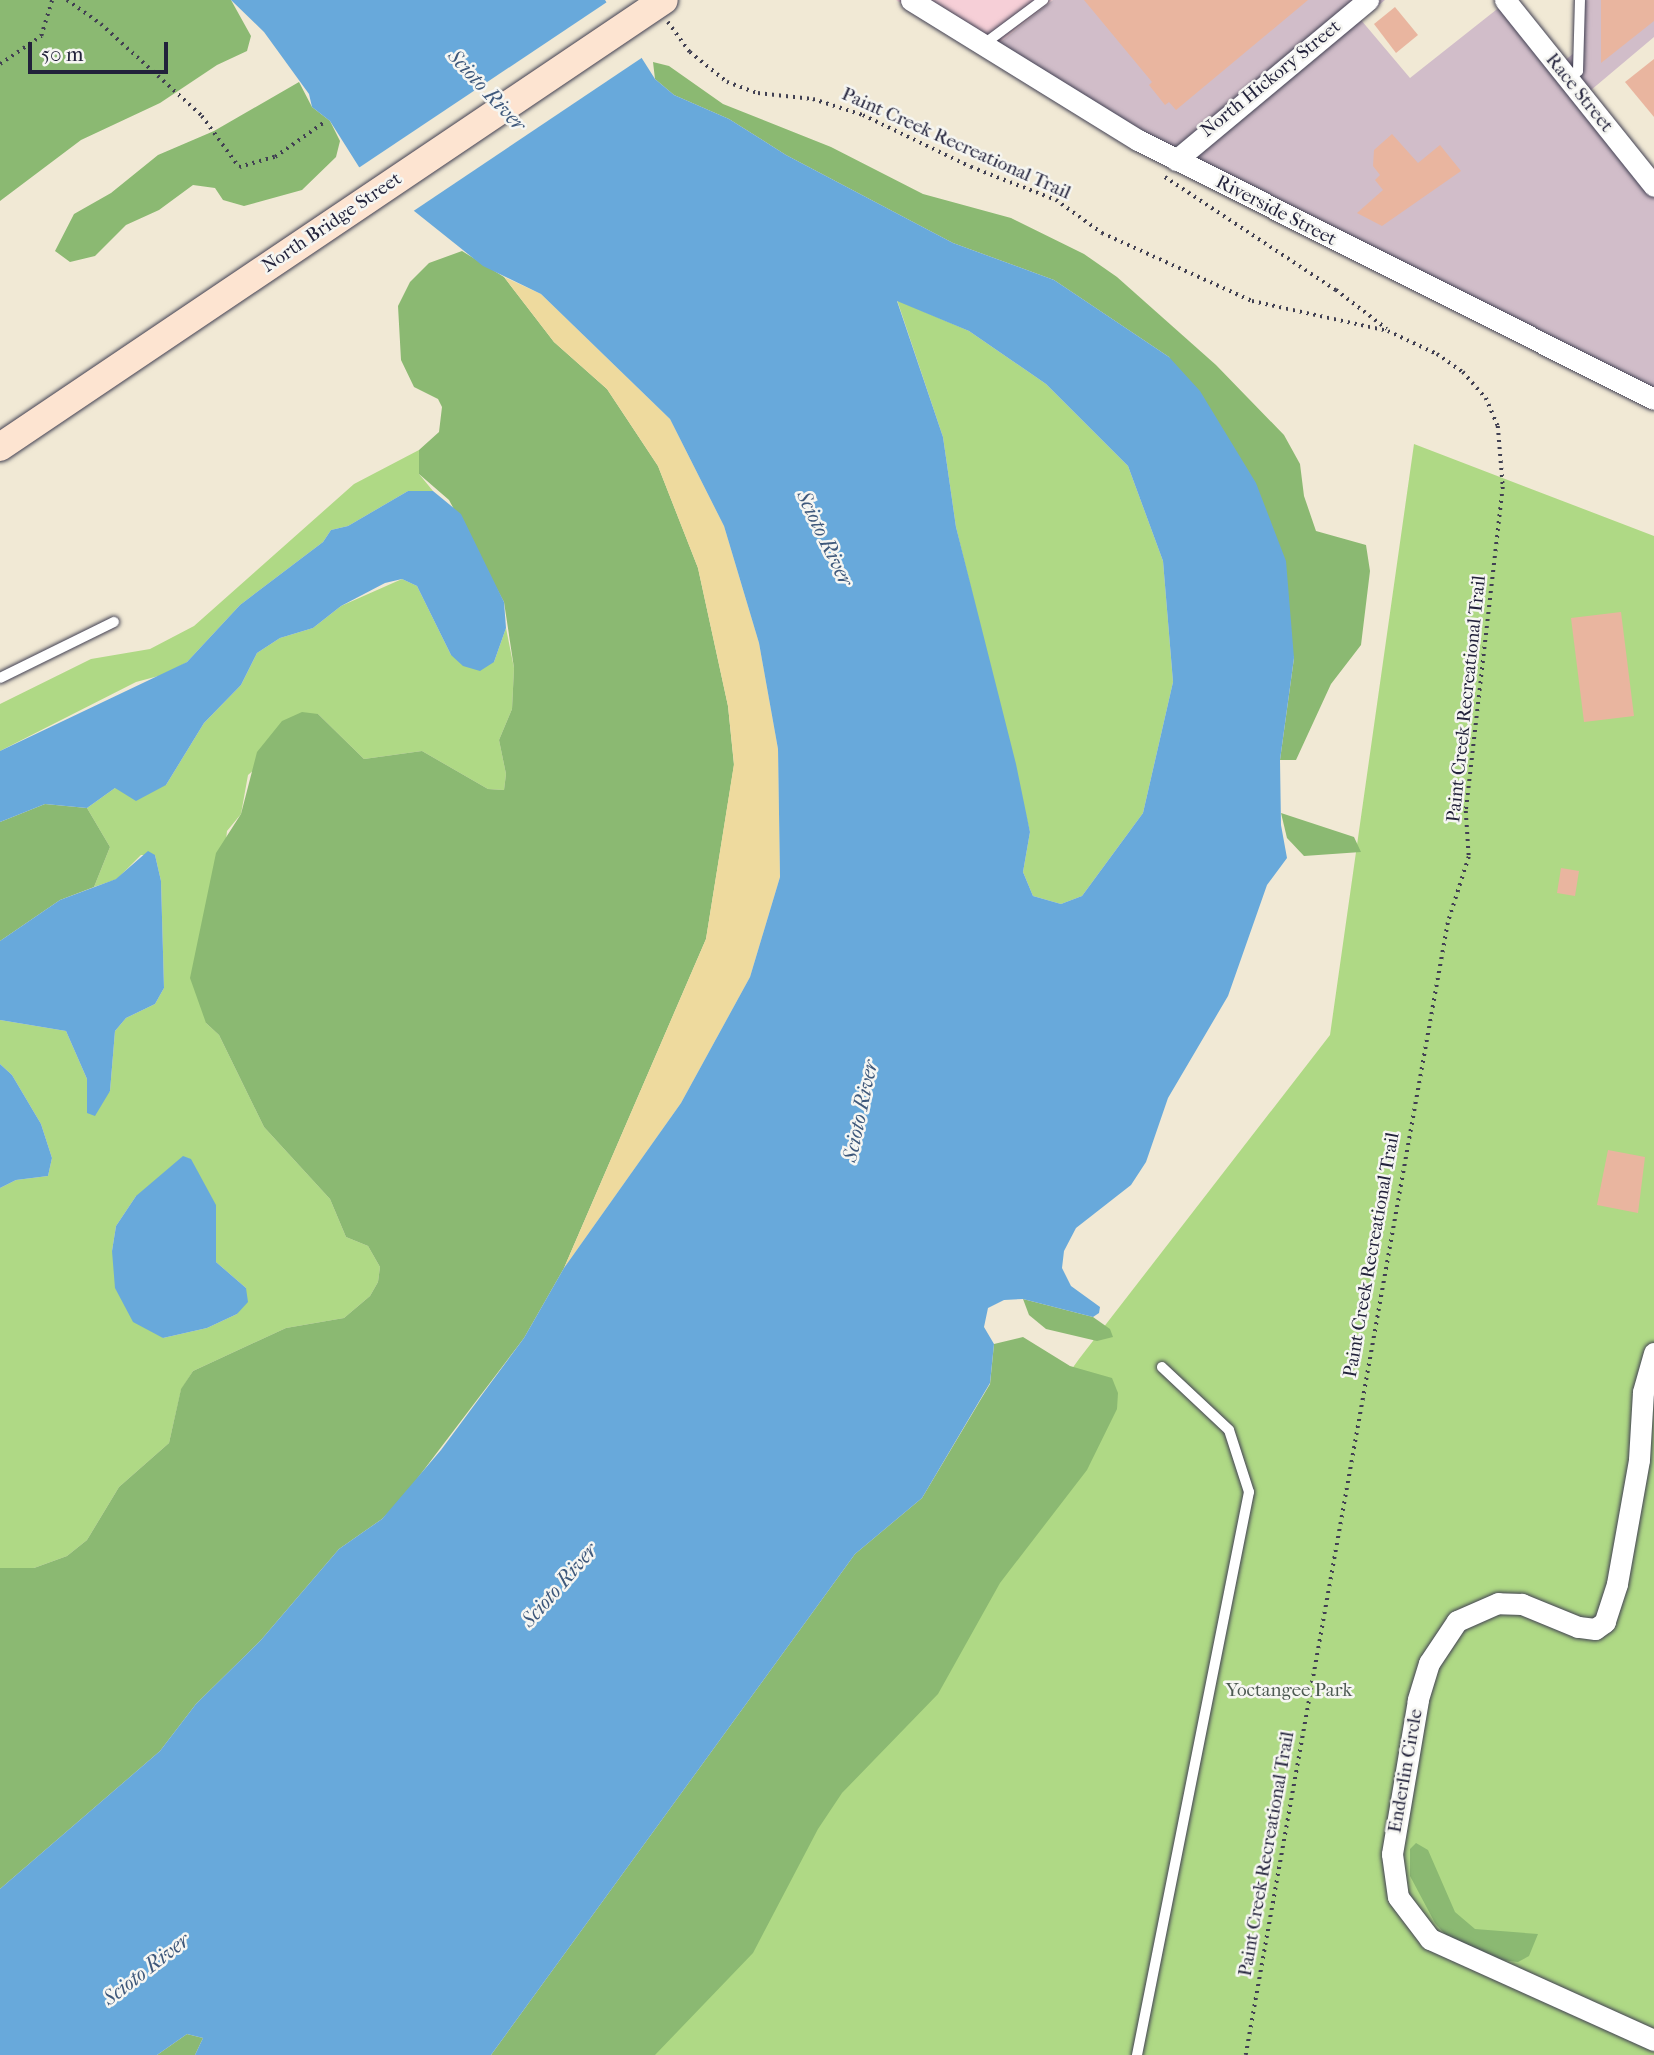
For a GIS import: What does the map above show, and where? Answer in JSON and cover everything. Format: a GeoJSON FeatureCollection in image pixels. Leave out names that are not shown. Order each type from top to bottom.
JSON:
{"type":"FeatureCollection","features":[{"type":"Feature","properties":{"kind":"main road","name":"North Bridge Street"},"geometry":{"type":"LineString","coordinates":[[0,447],[662,6]]}},
{"type":"Feature","properties":{"kind":"street","name":"Riverside Street"},"geometry":{"type":"LineString","coordinates":[[911,0],[984,44],[1169,168],[1651,398]]}},
{"type":"Feature","properties":{"kind":"street","name":"North Hickory Street"},"geometry":{"type":"LineString","coordinates":[[1169,168],[1194,141],[1368,0]]}},
{"type":"Feature","properties":{"kind":"street","name":"Race Street"},"geometry":{"type":"LineString","coordinates":[[1505,0],[1654,186]]}},
{"type":"Feature","properties":{"kind":"street","name":"Enderlin Circle"},"geometry":{"type":"LineString","coordinates":[[1654,1353],[1643,1392],[1639,1460],[1618,1584],[1605,1622],[1595,1629],[1578,1628],[1522,1604],[1498,1603],[1457,1621],[1429,1662],[1418,1700],[1392,1854],[1398,1898],[1430,1939],[1654,2040]]}},
{"type":"Feature","properties":{"kind":"lane"},"geometry":{"type":"LineString","coordinates":[[984,44],[1043,0]]}},
{"type":"Feature","properties":{"kind":"lane"},"geometry":{"type":"LineString","coordinates":[[1568,79],[1578,72],[1580,0]]}},
{"type":"Feature","properties":{"kind":"lane"},"geometry":{"type":"LineString","coordinates":[[0,678],[114,622]]}},
{"type":"Feature","properties":{"kind":"lane"},"geometry":{"type":"LineString","coordinates":[[1137,2055],[1250,1492],[1229,1430],[1162,1367]]}},
{"type":"Feature","properties":{"kind":"path"},"geometry":{"type":"LineString","coordinates":[[0,64],[41,36],[52,0]]}},
{"type":"Feature","properties":{"kind":"path"},"geometry":{"type":"LineString","coordinates":[[67,0],[101,24],[202,116],[239,167],[275,157],[326,121]]}},
{"type":"Feature","properties":{"kind":"path","name":"Paint Creek Recreational Trail"},"geometry":{"type":"LineString","coordinates":[[662,6],[690,52],[727,82],[758,93],[813,99],[863,115],[971,167],[1056,200],[1102,233],[1252,301],[1388,331],[1437,354],[1463,372],[1486,398],[1503,453],[1503,487],[1466,811],[1469,857],[1442,950],[1246,2055]]}},
{"type":"Feature","properties":{"kind":"path"},"geometry":{"type":"LineString","coordinates":[[1169,168],[1388,331]]}},
{"type":"Feature","properties":{"kind":"shaded area"},"geometry":{"type":"Polygon","coordinates":[[[896,0],[1053,0],[986,54],[896,0]]]}},
{"type":"Feature","properties":{"kind":"shaded area"},"geometry":{"type":"Polygon","coordinates":[[[1053,0],[1385,0],[1361,20],[1410,78],[1501,6],[1553,70],[1574,53],[1576,0],[1654,0],[1654,37],[1578,101],[1654,197],[1654,406],[986,54],[1053,0]]]}},
{"type":"Feature","properties":{"kind":"green space"},"geometry":{"type":"Polygon","coordinates":[[[0,0],[231,0],[251,36],[247,51],[217,65],[160,103],[81,140],[0,201],[0,0]]]}},
{"type":"Feature","properties":{"kind":"green space"},"geometry":{"type":"Polygon","coordinates":[[[653,62],[669,66],[723,104],[831,147],[923,194],[1011,218],[1084,254],[1117,277],[1216,365],[1284,435],[1300,464],[1304,496],[1316,531],[1366,545],[1370,571],[1361,645],[1331,684],[1296,760],[1280,760],[1294,658],[1169,357],[1054,280],[953,243],[786,155],[729,119],[674,95],[655,79],[653,62]]]}},
{"type":"Feature","properties":{"kind":"green space"},"geometry":{"type":"Polygon","coordinates":[[[299,82],[312,107],[330,121],[340,141],[336,157],[302,190],[244,206],[223,200],[215,188],[193,185],[159,210],[126,225],[95,256],[70,262],[55,251],[74,214],[111,193],[158,155],[214,131],[299,82]]]}},
{"type":"Feature","properties":{"kind":"green space"},"geometry":{"type":"Polygon","coordinates":[[[462,251],[504,277],[554,342],[607,389],[658,466],[698,568],[728,706],[734,765],[706,939],[564,1268],[524,1338],[404,1496],[382,1519],[339,1549],[261,1640],[196,1704],[160,1751],[0,1889],[0,1568],[34,1568],[67,1556],[87,1540],[119,1487],[169,1443],[181,1389],[193,1371],[286,1328],[344,1318],[370,1296],[378,1282],[380,1267],[368,1246],[346,1237],[330,1199],[264,1127],[219,1035],[206,1023],[190,978],[216,853],[241,814],[257,752],[282,721],[302,712],[318,714],[364,759],[422,751],[488,789],[504,790],[506,774],[499,740],[512,709],[514,668],[504,602],[449,500],[419,474],[419,450],[439,432],[442,407],[438,399],[414,387],[401,360],[398,306],[410,282],[429,263],[462,251]]]}},
{"type":"Feature","properties":{"kind":"green space"},"geometry":{"type":"Polygon","coordinates":[[[897,300],[969,331],[1046,384],[1128,466],[1163,561],[1173,682],[1143,813],[1082,896],[1061,904],[1033,896],[1023,872],[1030,832],[956,527],[943,437],[897,300]]]}},
{"type":"Feature","properties":{"kind":"green space","name":"Yoctangee Park"},"geometry":{"type":"Polygon","coordinates":[[[1414,444],[1654,536],[1654,2055],[557,2055],[757,1809],[1079,1359],[1330,1035],[1414,444]]]}},
{"type":"Feature","properties":{"kind":"green space"},"geometry":{"type":"Polygon","coordinates":[[[419,450],[419,474],[433,491],[408,491],[348,526],[331,530],[323,542],[240,605],[187,662],[166,674],[136,682],[0,751],[0,704],[91,659],[150,649],[194,626],[354,484],[419,450]]]}},
{"type":"Feature","properties":{"kind":"green space"},"geometry":{"type":"Polygon","coordinates":[[[402,579],[417,586],[451,655],[494,662],[506,628],[514,668],[512,709],[499,740],[506,774],[504,790],[488,789],[422,751],[364,759],[318,714],[248,775],[241,814],[227,831],[206,1023],[219,1035],[264,1127],[330,1199],[346,1237],[368,1246],[380,1267],[378,1282],[370,1296],[344,1318],[286,1328],[193,1371],[181,1390],[169,1443],[119,1487],[87,1540],[67,1556],[34,1568],[0,1568],[0,1188],[16,1180],[48,1176],[52,1158],[41,1124],[12,1075],[0,1064],[0,1020],[66,1031],[87,1079],[87,1113],[110,1091],[115,1031],[126,1018],[155,1004],[164,988],[161,881],[155,855],[141,855],[117,879],[94,887],[110,847],[87,808],[115,788],[166,785],[204,723],[241,685],[257,653],[280,638],[313,628],[341,606],[402,579]],[[136,1196],[116,1226],[112,1251],[163,1338],[207,1328],[237,1314],[246,1288],[216,1262],[216,1206],[136,1196]]]}},
{"type":"Feature","properties":{"kind":"green space"},"geometry":{"type":"Polygon","coordinates":[[[45,804],[87,808],[110,847],[94,887],[60,900],[0,941],[0,822],[45,804]]]}},
{"type":"Feature","properties":{"kind":"green space"},"geometry":{"type":"Polygon","coordinates":[[[1281,813],[1354,837],[1361,852],[1304,856],[1287,838],[1281,813]]]}},
{"type":"Feature","properties":{"kind":"green space"},"geometry":{"type":"Polygon","coordinates":[[[1023,1299],[1093,1317],[1110,1329],[1113,1337],[1097,1341],[1046,1329],[1029,1315],[1023,1299]]]}},
{"type":"Feature","properties":{"kind":"green space"},"geometry":{"type":"Polygon","coordinates":[[[1023,1337],[1070,1366],[1112,1378],[1118,1393],[1117,1409],[1087,1470],[1000,1583],[938,1694],[842,1793],[818,1829],[753,1953],[655,2055],[491,2055],[855,1554],[922,1498],[990,1384],[994,1344],[1023,1337]]]}},
{"type":"Feature","properties":{"kind":"green space"},"geometry":{"type":"Polygon","coordinates":[[[1416,1843],[1428,1850],[1455,1912],[1475,1929],[1538,1934],[1529,1956],[1518,1962],[1495,1959],[1446,1935],[1435,1923],[1410,1876],[1410,1849],[1416,1843]]]}},
{"type":"Feature","properties":{"kind":"green space"},"geometry":{"type":"Polygon","coordinates":[[[187,2034],[203,2038],[195,2055],[157,2055],[187,2034]]]}},
{"type":"Feature","properties":{"kind":"sand"},"geometry":{"type":"Polygon","coordinates":[[[504,277],[541,294],[670,419],[724,526],[759,643],[778,749],[780,877],[750,977],[681,1103],[564,1268],[706,939],[734,764],[728,706],[698,568],[658,466],[607,389],[554,342],[504,277]]]}},
{"type":"Feature","properties":{"kind":"water","name":"Scioto River"},"geometry":{"type":"Polygon","coordinates":[[[231,0],[605,0],[655,79],[674,95],[729,119],[786,155],[953,243],[1054,280],[1169,357],[1200,391],[1256,483],[1286,561],[1294,658],[1280,760],[1281,825],[1287,858],[1267,885],[1228,996],[1168,1098],[1146,1162],[1131,1185],[1076,1228],[1064,1251],[1062,1268],[1071,1286],[1100,1307],[1099,1313],[1093,1317],[1023,1299],[1004,1300],[988,1308],[984,1327],[994,1344],[990,1383],[922,1498],[855,1554],[491,2055],[195,2055],[203,2038],[187,2034],[157,2055],[0,2055],[0,1889],[160,1751],[196,1704],[261,1640],[339,1549],[382,1519],[441,1450],[524,1338],[564,1268],[681,1103],[750,977],[780,877],[778,749],[759,643],[724,526],[670,419],[541,294],[483,266],[359,167],[330,121],[312,107],[309,94],[264,32],[231,0]],[[897,301],[943,437],[956,527],[1016,764],[1030,832],[1023,872],[1033,896],[1061,904],[1082,896],[1143,813],[1173,682],[1163,561],[1128,466],[1046,384],[969,331],[897,301]]]}},
{"type":"Feature","properties":{"kind":"water"},"geometry":{"type":"Polygon","coordinates":[[[408,491],[433,491],[461,514],[504,602],[506,628],[494,662],[480,671],[463,666],[451,655],[417,586],[402,579],[385,583],[341,606],[313,628],[280,638],[257,653],[241,685],[204,723],[166,785],[136,801],[115,788],[87,808],[45,804],[0,822],[0,751],[187,662],[240,605],[323,542],[331,530],[348,526],[408,491]]]}},
{"type":"Feature","properties":{"kind":"water"},"geometry":{"type":"Polygon","coordinates":[[[148,851],[155,855],[161,881],[164,988],[155,1004],[126,1018],[115,1031],[110,1091],[95,1116],[87,1113],[87,1079],[66,1031],[0,1020],[0,941],[60,900],[116,879],[148,851]]]}},
{"type":"Feature","properties":{"kind":"water"},"geometry":{"type":"Polygon","coordinates":[[[0,1064],[12,1075],[41,1124],[52,1158],[48,1176],[16,1180],[0,1188],[0,1064]]]}},
{"type":"Feature","properties":{"kind":"water"},"geometry":{"type":"Polygon","coordinates":[[[183,1156],[191,1159],[216,1205],[216,1262],[246,1288],[248,1302],[237,1314],[207,1328],[163,1338],[133,1322],[115,1288],[112,1251],[116,1226],[136,1196],[183,1156]]]}},
{"type":"Feature","properties":{"kind":"pier"},"geometry":{"type":"Polygon","coordinates":[[[610,0],[646,55],[409,214],[357,169],[610,0]]]}},
{"type":"Feature","properties":{"kind":"building"},"geometry":{"type":"Polygon","coordinates":[[[1084,0],[1308,0],[1176,110],[1169,102],[1165,105],[1149,85],[1152,82],[1084,0]]]}},
{"type":"Feature","properties":{"kind":"building"},"geometry":{"type":"Polygon","coordinates":[[[1601,0],[1654,0],[1654,21],[1601,63],[1601,0]]]}},
{"type":"Feature","properties":{"kind":"building"},"geometry":{"type":"Polygon","coordinates":[[[1395,7],[1418,35],[1396,53],[1374,24],[1395,7]]]}},
{"type":"Feature","properties":{"kind":"building"},"geometry":{"type":"Polygon","coordinates":[[[1654,59],[1654,117],[1625,82],[1654,59]]]}},
{"type":"Feature","properties":{"kind":"building"},"geometry":{"type":"Polygon","coordinates":[[[1392,134],[1418,163],[1440,145],[1461,171],[1382,226],[1357,213],[1383,190],[1375,180],[1380,175],[1373,166],[1374,150],[1392,134]]]}},
{"type":"Feature","properties":{"kind":"building"},"geometry":{"type":"Polygon","coordinates":[[[1621,612],[1634,716],[1584,722],[1571,618],[1621,612]]]}},
{"type":"Feature","properties":{"kind":"building"},"geometry":{"type":"Polygon","coordinates":[[[1561,868],[1579,871],[1575,896],[1557,893],[1561,868]]]}},
{"type":"Feature","properties":{"kind":"building"},"geometry":{"type":"Polygon","coordinates":[[[1608,1150],[1645,1157],[1638,1213],[1597,1205],[1608,1150]]]}}]}
